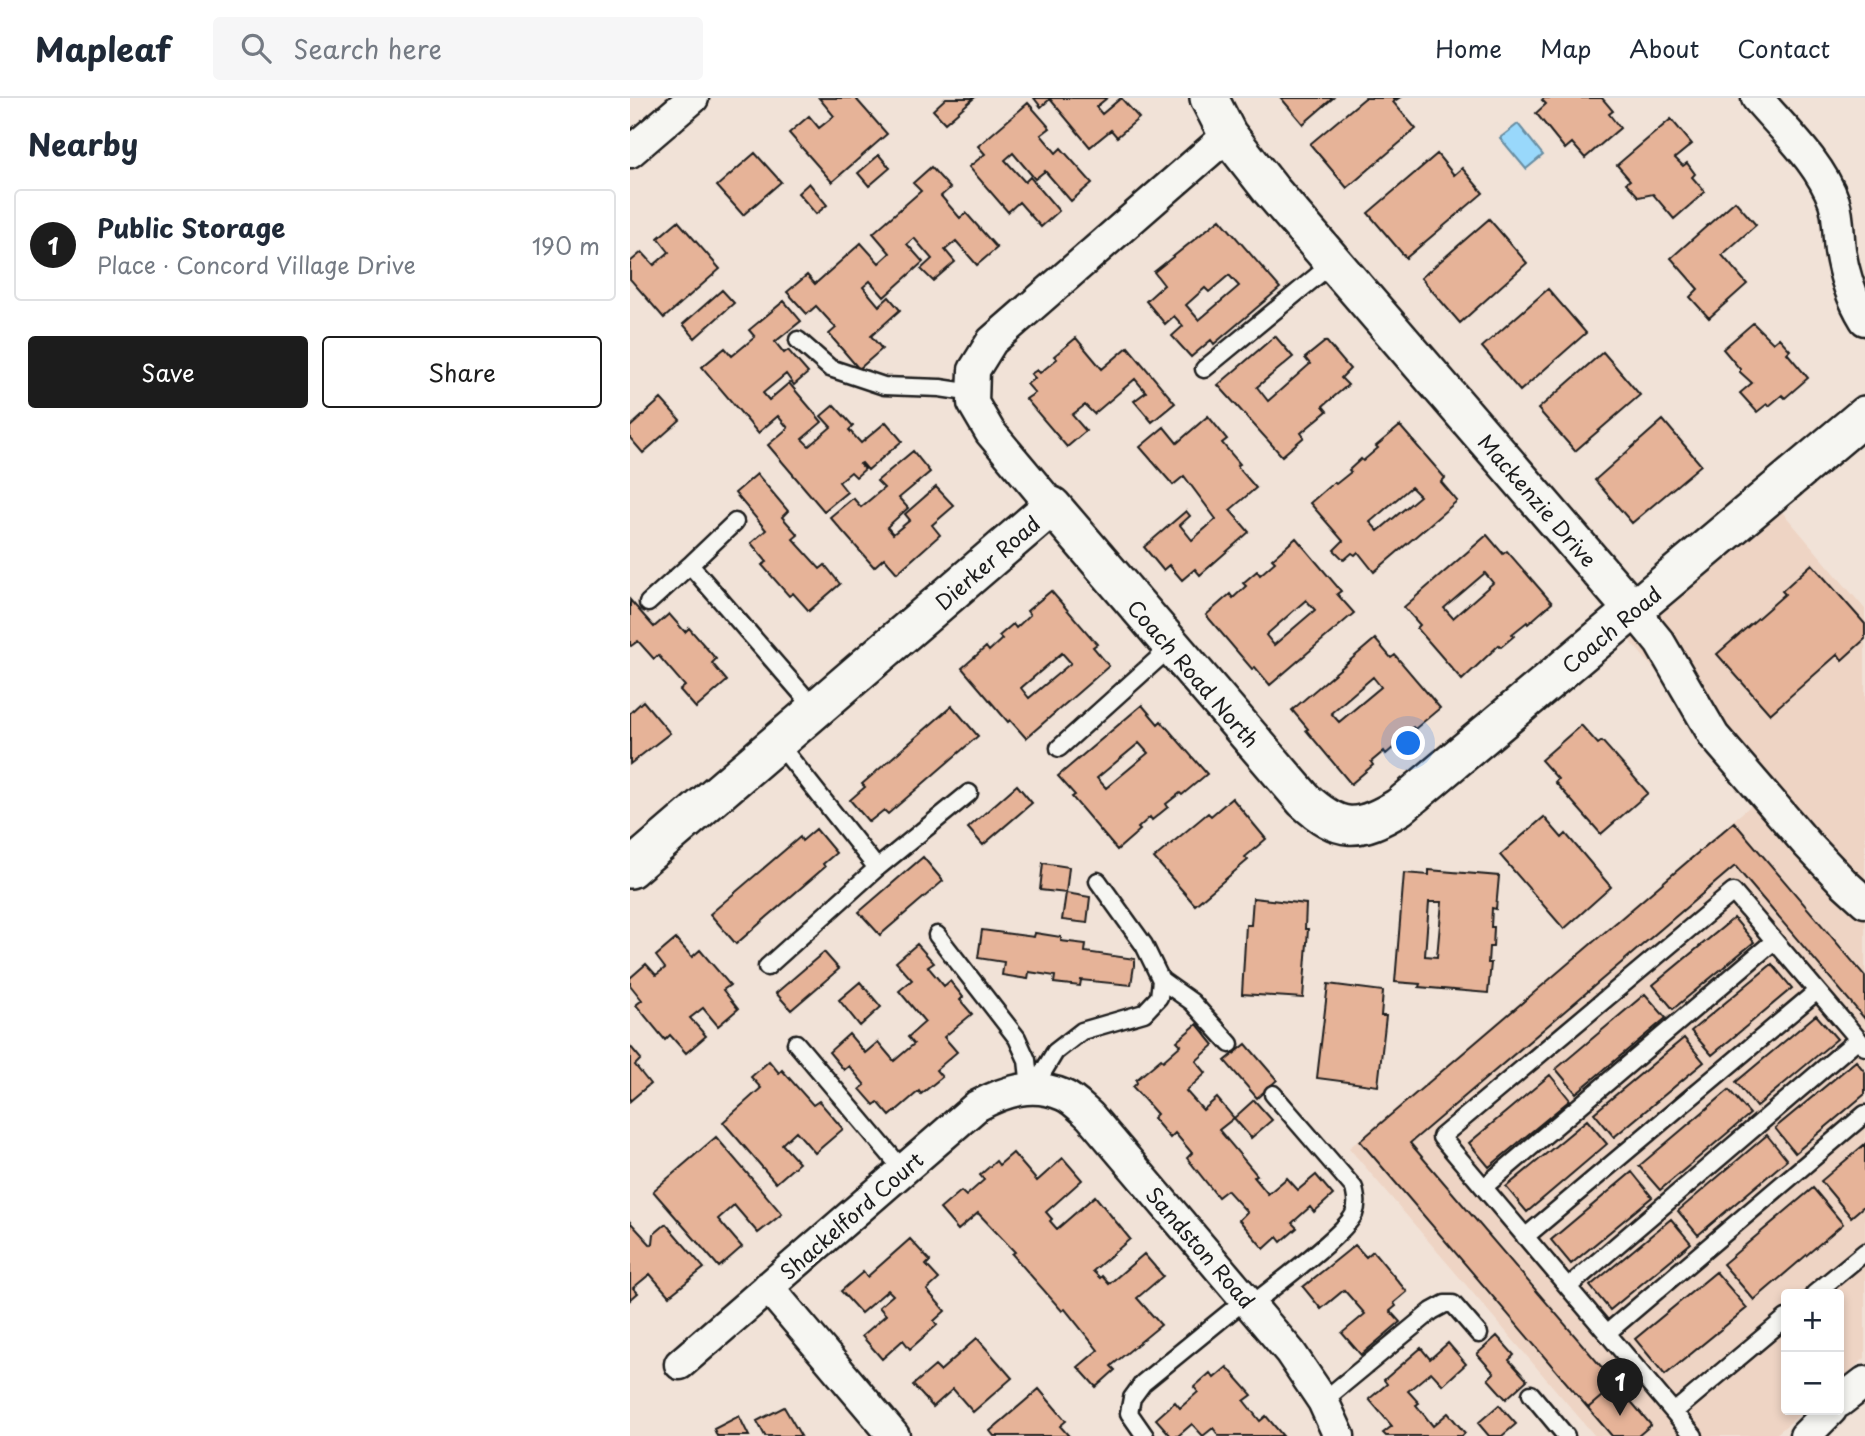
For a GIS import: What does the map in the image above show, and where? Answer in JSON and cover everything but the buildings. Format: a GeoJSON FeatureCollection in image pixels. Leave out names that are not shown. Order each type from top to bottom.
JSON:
{"type":"FeatureCollection","features":[{"type":"Feature","properties":{"kind":"street"},"geometry":{"type":"LineString","coordinates":[[630,152],[693,98]]}},
{"type":"Feature","properties":{"kind":"street","name":"Mackenzie Drive"},"geometry":{"type":"LineString","coordinates":[[1209,98],[1228,135],[1271,190],[1660,642],[1714,736],[1807,844],[1865,901]]}},
{"type":"Feature","properties":{"kind":"street"},"geometry":{"type":"LineString","coordinates":[[1756,98],[1810,160],[1827,187],[1837,217],[1840,250],[1849,292],[1865,320]]}},
{"type":"Feature","properties":{"kind":"street"},"geometry":{"type":"LineString","coordinates":[[973,393],[974,370],[992,341],[1228,135]]}},
{"type":"Feature","properties":{"kind":"street","name":"Dierker Road"},"geometry":{"type":"LineString","coordinates":[[630,869],[1052,506],[990,432],[973,403],[973,393]]}},
{"type":"Feature","properties":{"kind":"street","name":"Coach Road"},"geometry":{"type":"LineString","coordinates":[[1348,826],[1375,821],[1399,807],[1865,415]]}},
{"type":"Feature","properties":{"kind":"street","name":"Coach Road North"},"geometry":{"type":"LineString","coordinates":[[1052,506],[1304,800],[1323,818],[1348,826]]}},
{"type":"Feature","properties":{"kind":"street","name":"Shackelford Court"},"geometry":{"type":"LineString","coordinates":[[680,1364],[977,1106],[1004,1092],[1032,1088]]}},
{"type":"Feature","properties":{"kind":"street","name":"Sandston Road"},"geometry":{"type":"LineString","coordinates":[[1032,1088],[1065,1096],[1090,1116],[1290,1352],[1323,1401],[1339,1436]]}},
{"type":"Feature","properties":{"kind":"street"},"geometry":{"type":"LineString","coordinates":[[768,1287],[894,1436]]}},
{"type":"Feature","properties":{"kind":"street"},"geometry":{"type":"LineString","coordinates":[[1844,1398],[1865,1382]]}},
{"type":"Feature","properties":{"kind":"street"},"geometry":{"type":"LineString","coordinates":[[1805,1436],[1826,1415]]}},
{"type":"Feature","properties":{"kind":"lane"},"geometry":{"type":"LineString","coordinates":[[1204,369],[1334,262]]}},
{"type":"Feature","properties":{"kind":"lane"},"geometry":{"type":"LineString","coordinates":[[798,340],[830,368],[884,386],[940,388],[973,393]]}},
{"type":"Feature","properties":{"kind":"lane"},"geometry":{"type":"LineString","coordinates":[[648,603],[735,522]]}},
{"type":"Feature","properties":{"kind":"lane"},"geometry":{"type":"LineString","coordinates":[[690,565],[816,710]]}},
{"type":"Feature","properties":{"kind":"lane"},"geometry":{"type":"LineString","coordinates":[[1059,748],[1171,647]]}},
{"type":"Feature","properties":{"kind":"lane"},"geometry":{"type":"LineString","coordinates":[[778,743],[877,868]]}},
{"type":"Feature","properties":{"kind":"lane"},"geometry":{"type":"LineString","coordinates":[[766,967],[877,868],[969,793]]}},
{"type":"Feature","properties":{"kind":"lane"},"geometry":{"type":"LineString","coordinates":[[1098,881],[1144,945],[1161,980],[1192,1002],[1230,1045]]}},
{"type":"Feature","properties":{"kind":"lane"},"geometry":{"type":"LineString","coordinates":[[1568,1287],[1861,1043],[1732,892],[1440,1137],[1694,1436]]}},
{"type":"Feature","properties":{"kind":"lane"},"geometry":{"type":"LineString","coordinates":[[937,936],[1017,1038],[1027,1060],[1032,1088]]}},
{"type":"Feature","properties":{"kind":"lane"},"geometry":{"type":"LineString","coordinates":[[1483,1187],[1774,941]]}},
{"type":"Feature","properties":{"kind":"lane"},"geometry":{"type":"LineString","coordinates":[[1032,1088],[1055,1052],[1082,1031],[1144,1013],[1159,997],[1161,980]]}},
{"type":"Feature","properties":{"kind":"lane"},"geometry":{"type":"LineString","coordinates":[[1525,1237],[1818,991]]}},
{"type":"Feature","properties":{"kind":"lane"},"geometry":{"type":"LineString","coordinates":[[796,1042],[902,1170]]}},
{"type":"Feature","properties":{"kind":"lane"},"geometry":{"type":"LineString","coordinates":[[1145,1436],[1129,1413],[1132,1398],[1143,1383],[1340,1231],[1353,1216],[1358,1202],[1354,1188],[1273,1094]]}},
{"type":"Feature","properties":{"kind":"lane"},"geometry":{"type":"LineString","coordinates":[[1607,1333],[1865,1114]]}},
{"type":"Feature","properties":{"kind":"lane"},"geometry":{"type":"LineString","coordinates":[[1820,1289],[1865,1252]]}},
{"type":"Feature","properties":{"kind":"lane"},"geometry":{"type":"LineString","coordinates":[[1323,1401],[1432,1311],[1445,1304],[1452,1304],[1479,1334]]}},
{"type":"Feature","properties":{"kind":"lane"},"geometry":{"type":"LineString","coordinates":[[1674,1412],[1781,1322]]}},
{"type":"Feature","properties":{"kind":"lane"},"geometry":{"type":"LineString","coordinates":[[1531,1394],[1566,1436]]}},
{"type":"Feature","properties":{"kind":"shaded area"},"geometry":{"type":"Polygon","coordinates":[[[1766,493],[1865,609],[1865,1358],[1844,1377],[1844,1289],[1781,1289],[1781,1415],[1799,1415],[1774,1436],[1595,1436],[1349,1148],[1762,796],[1614,622],[1766,493]]]}},
{"type":"Feature","properties":{"kind":"water"},"geometry":{"type":"Polygon","coordinates":[[[1518,124],[1543,155],[1526,169],[1500,138],[1518,124]]]}},
{"type":"Feature","properties":{"kind":"place","name":"Public Storage"},"geometry":{"type":"Point","coordinates":[1620,1416]}}]}
